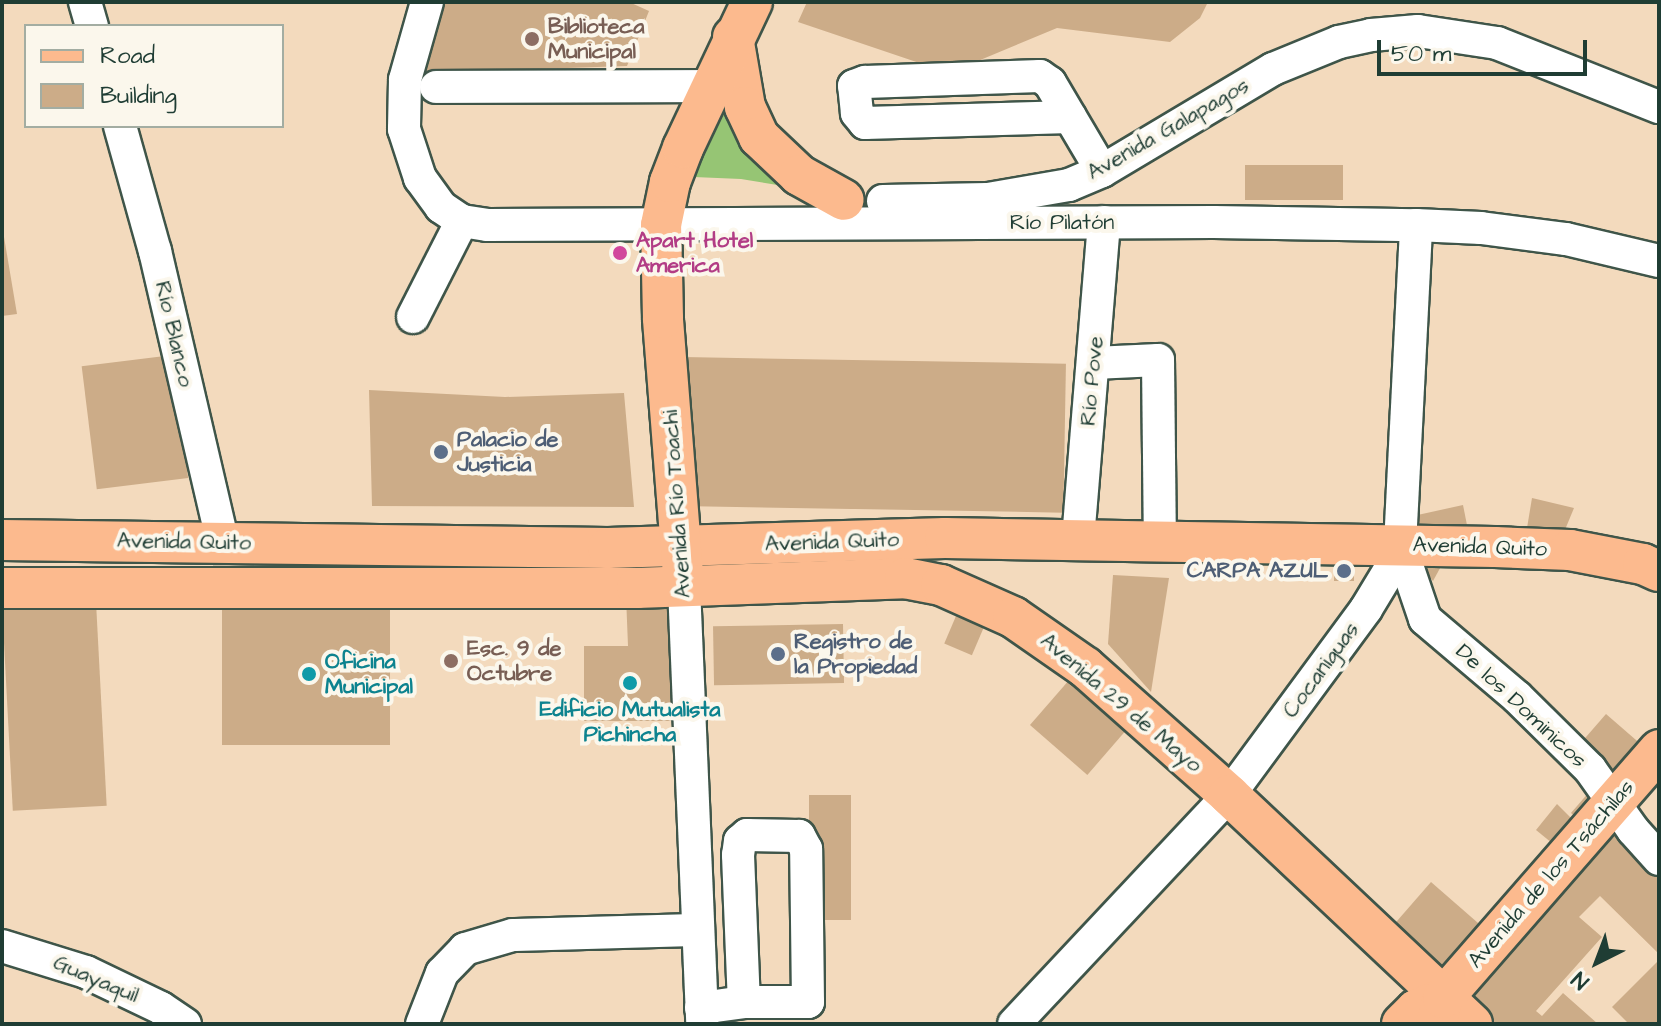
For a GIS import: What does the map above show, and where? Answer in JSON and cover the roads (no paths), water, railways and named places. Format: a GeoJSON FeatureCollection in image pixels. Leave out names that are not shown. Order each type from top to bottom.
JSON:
{"type":"FeatureCollection","features":[{"type":"Feature","properties":{"kind":"main road","name":"Avenida Río Toachi"},"geometry":{"type":"LineString","coordinates":[[684,587],[663,318],[661,225],[670,182],[709,86],[752,2]]}},
{"type":"Feature","properties":{"kind":"main road"},"geometry":{"type":"LineString","coordinates":[[733,37],[742,98],[759,137],[799,175],[844,200]]}},
{"type":"Feature","properties":{"kind":"main road","name":"Avenida Quito"},"geometry":{"type":"LineString","coordinates":[[2,540],[57,541],[217,557],[945,538],[1400,545],[1570,550],[1643,564],[1659,571]]}},
{"type":"Feature","properties":{"kind":"main road"},"geometry":{"type":"LineString","coordinates":[[1085,667],[1051,628],[1030,612],[923,563],[1134,551],[1167,541]]}},
{"type":"Feature","properties":{"kind":"main road"},"geometry":{"type":"LineString","coordinates":[[60,589],[113,572],[217,557]]}},
{"type":"Feature","properties":{"kind":"main road","name":"Avenida 29 de Mayo"},"geometry":{"type":"LineString","coordinates":[[684,587],[846,579],[917,580],[978,599],[1049,639],[1085,667],[1229,795],[1451,1015]]}},
{"type":"Feature","properties":{"kind":"main road","name":"Avenida Quito"},"geometry":{"type":"LineString","coordinates":[[2,588],[684,587]]}},
{"type":"Feature","properties":{"kind":"main road","name":"Avenida de los Tsáchilas"},"geometry":{"type":"LineString","coordinates":[[1402,1024],[1416,1010],[1451,1015],[1613,803],[1659,750]]}},
{"type":"Feature","properties":{"kind":"street"},"geometry":{"type":"LineString","coordinates":[[85,2],[91,24]]}},
{"type":"Feature","properties":{"kind":"street"},"geometry":{"type":"LineString","coordinates":[[413,317],[462,221],[441,207],[420,178],[404,129],[405,80],[427,2]]}},
{"type":"Feature","properties":{"kind":"street","name":"Avenida Galapagos"},"geometry":{"type":"LineString","coordinates":[[661,225],[736,205],[844,200],[931,201],[1021,196],[1049,191],[1102,171],[1273,69],[1339,42],[1371,35],[1418,31],[1497,43],[1659,107]]}},
{"type":"Feature","properties":{"kind":"street"},"geometry":{"type":"LineString","coordinates":[[1070,117],[865,123],[857,113],[854,86],[865,82],[1034,75],[1050,83],[1102,171]]}},
{"type":"Feature","properties":{"kind":"street"},"geometry":{"type":"LineString","coordinates":[[436,87],[709,86]]}},
{"type":"Feature","properties":{"kind":"street","name":"Río Blanco"},"geometry":{"type":"LineString","coordinates":[[121,128],[155,251],[217,557]]}},
{"type":"Feature","properties":{"kind":"street","name":"Río Pilatón"},"geometry":{"type":"LineString","coordinates":[[462,221],[487,225],[1104,222],[1416,225],[1481,228],[1566,239],[1659,261]]}},
{"type":"Feature","properties":{"kind":"street","name":"Río Pove"},"geometry":{"type":"LineString","coordinates":[[1078,539],[1104,222]]}},
{"type":"Feature","properties":{"kind":"street","name":"Cocaniguas"},"geometry":{"type":"LineString","coordinates":[[1014,1024],[1229,795],[1366,609],[1392,566],[1400,545],[1416,225]]}},
{"type":"Feature","properties":{"kind":"street"},"geometry":{"type":"LineString","coordinates":[[1094,363],[1158,360],[1167,541]]}},
{"type":"Feature","properties":{"kind":"street","name":"De los Dominicos"},"geometry":{"type":"LineString","coordinates":[[1400,545],[1425,619],[1517,697],[1590,769],[1613,803],[1659,859]]}},
{"type":"Feature","properties":{"kind":"street","name":"Avenida Río Toachi"},"geometry":{"type":"LineString","coordinates":[[684,587],[702,1016]]}},
{"type":"Feature","properties":{"kind":"street"},"geometry":{"type":"LineString","coordinates":[[702,1016],[744,1002],[808,1002],[806,849],[799,836],[747,835],[740,841],[744,1002]]}},
{"type":"Feature","properties":{"kind":"street"},"geometry":{"type":"LineString","coordinates":[[422,1024],[442,973],[465,949],[513,935],[696,930]]}},
{"type":"Feature","properties":{"kind":"street","name":"Guayaquil"},"geometry":{"type":"LineString","coordinates":[[2,946],[86,972],[161,1008],[185,1024]]}},
{"type":"Feature","properties":{"kind":"tunnel"},"geometry":{"type":"LineString","coordinates":[[214,572],[255,563]]}},
{"type":"Feature","properties":{"kind":"place","name":"Biblioteca Municipal"},"geometry":{"type":"Point","coordinates":[532,39]}},
{"type":"Feature","properties":{"kind":"place","name":"Apart Hotel America"},"geometry":{"type":"Point","coordinates":[620,253]}},
{"type":"Feature","properties":{"kind":"place","name":"Palacio de Justicia"},"geometry":{"type":"Point","coordinates":[441,452]}},
{"type":"Feature","properties":{"kind":"place","name":"CARPA AZUL"},"geometry":{"type":"Point","coordinates":[1344,571]}},
{"type":"Feature","properties":{"kind":"place","name":"Registro de la Propiedad"},"geometry":{"type":"Point","coordinates":[778,654]}},
{"type":"Feature","properties":{"kind":"place","name":"Esc. 9 de Octubre"},"geometry":{"type":"Point","coordinates":[451,661]}},
{"type":"Feature","properties":{"kind":"place","name":"Oficina Municipal"},"geometry":{"type":"Point","coordinates":[309,674]}},
{"type":"Feature","properties":{"kind":"place","name":"Edificio Mutualista Pichincha"},"geometry":{"type":"Point","coordinates":[630,683]}}]}
